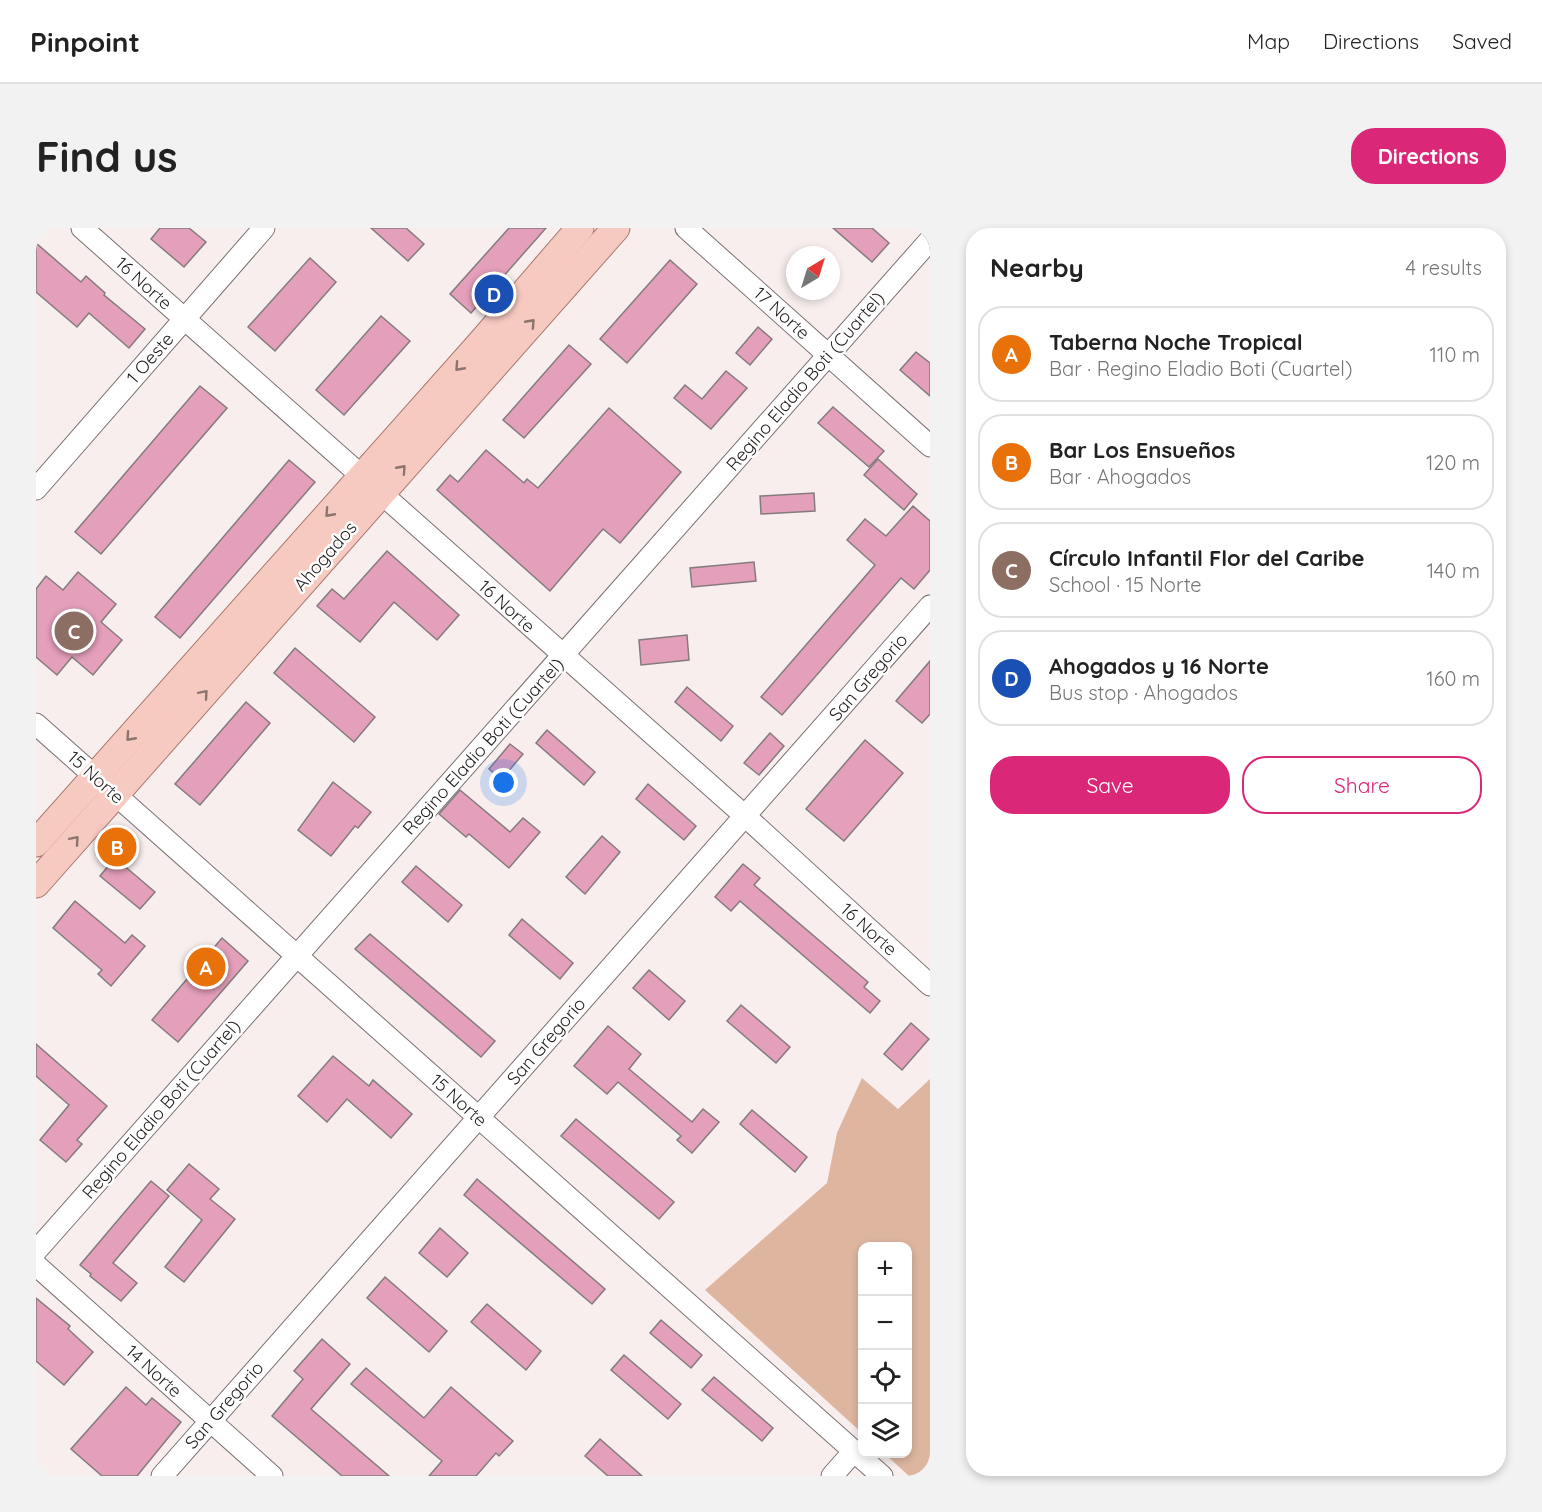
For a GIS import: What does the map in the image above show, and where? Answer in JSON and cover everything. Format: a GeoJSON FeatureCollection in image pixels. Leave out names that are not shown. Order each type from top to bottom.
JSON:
{"type":"FeatureCollection","features":[{"type":"Feature","properties":{"kind":"main road","name":"Ahogados"},"geometry":{"type":"LineString","coordinates":[[36,884],[115,794],[580,228]]}},
{"type":"Feature","properties":{"kind":"main road","name":"Ahogados"},"geometry":{"type":"LineString","coordinates":[[36,843],[95,776],[616,228]]}},
{"type":"Feature","properties":{"kind":"street","name":"16 Norte"},"geometry":{"type":"LineString","coordinates":[[82,228],[745,816],[930,985]]}},
{"type":"Feature","properties":{"kind":"street","name":"1 Oeste"},"geometry":{"type":"LineString","coordinates":[[36,489],[264,228]]}},
{"type":"Feature","properties":{"kind":"street","name":"17 Norte"},"geometry":{"type":"LineString","coordinates":[[686,228],[930,446]]}},
{"type":"Feature","properties":{"kind":"street","name":"Regino Eladio Boti (Cuartel)"},"geometry":{"type":"LineString","coordinates":[[36,1251],[930,240]]}},
{"type":"Feature","properties":{"kind":"street","name":"San Gregorio"},"geometry":{"type":"LineString","coordinates":[[162,1476],[930,606]]}},
{"type":"Feature","properties":{"kind":"street","name":"15 Norte"},"geometry":{"type":"LineString","coordinates":[[36,724],[882,1476]]}},
{"type":"Feature","properties":{"kind":"street","name":"14 Norte"},"geometry":{"type":"LineString","coordinates":[[36,1265],[272,1476]]}},
{"type":"Feature","properties":{"kind":"street"},"geometry":{"type":"LineString","coordinates":[[832,1476],[854,1451]]}},
{"type":"Feature","properties":{"kind":"shaded area"},"geometry":{"type":"Polygon","coordinates":[[[862,1078],[898,1109],[930,1079],[930,1476],[909,1476],[889,1458],[912,1458],[912,1242],[858,1242],[858,1429],[705,1290],[827,1183],[837,1133],[862,1078]]]}},
{"type":"Feature","properties":{"kind":"building"},"geometry":{"type":"Polygon","coordinates":[[[160,228],[189,228],[206,242],[184,267],[151,239],[160,228]]]}},
{"type":"Feature","properties":{"kind":"building"},"geometry":{"type":"Polygon","coordinates":[[[371,228],[406,228],[424,244],[408,261],[371,228]]]}},
{"type":"Feature","properties":{"kind":"building"},"geometry":{"type":"Polygon","coordinates":[[[509,228],[546,228],[471,313],[450,294],[509,228]]]}},
{"type":"Feature","properties":{"kind":"building"},"geometry":{"type":"Polygon","coordinates":[[[833,228],[872,228],[889,243],[872,262],[833,228]]]}},
{"type":"Feature","properties":{"kind":"building"},"geometry":{"type":"Polygon","coordinates":[[[36,243],[81,282],[86,276],[105,293],[104,295],[145,329],[129,348],[89,313],[77,327],[36,292],[36,243]]]}},
{"type":"Feature","properties":{"kind":"building"},"geometry":{"type":"Polygon","coordinates":[[[310,258],[336,282],[275,351],[248,327],[310,258]]]}},
{"type":"Feature","properties":{"kind":"building"},"geometry":{"type":"Polygon","coordinates":[[[670,260],[697,284],[627,363],[600,339],[670,260]]]}},
{"type":"Feature","properties":{"kind":"building"},"geometry":{"type":"Polygon","coordinates":[[[381,316],[410,341],[344,415],[316,390],[381,316]]]}},
{"type":"Feature","properties":{"kind":"building"},"geometry":{"type":"Polygon","coordinates":[[[758,327],[772,339],[750,365],[736,353],[758,327]]]}},
{"type":"Feature","properties":{"kind":"building"},"geometry":{"type":"Polygon","coordinates":[[[569,345],[591,364],[524,438],[503,420],[569,345]]]}},
{"type":"Feature","properties":{"kind":"building"},"geometry":{"type":"Polygon","coordinates":[[[916,352],[930,363],[930,396],[900,370],[916,352]]]}},
{"type":"Feature","properties":{"kind":"building"},"geometry":{"type":"Polygon","coordinates":[[[726,371],[747,388],[711,429],[674,398],[685,385],[702,399],[726,371]]]}},
{"type":"Feature","properties":{"kind":"building"},"geometry":{"type":"Polygon","coordinates":[[[200,386],[227,408],[101,554],[75,532],[200,386]]]}},
{"type":"Feature","properties":{"kind":"building"},"geometry":{"type":"Polygon","coordinates":[[[833,407],[884,451],[869,467],[818,423],[833,407]]]}},
{"type":"Feature","properties":{"kind":"building"},"geometry":{"type":"Polygon","coordinates":[[[609,408],[681,472],[620,543],[603,529],[550,591],[437,490],[450,475],[458,482],[486,450],[524,483],[527,479],[538,488],[609,408]]]}},
{"type":"Feature","properties":{"kind":"building"},"geometry":{"type":"Polygon","coordinates":[[[878,459],[917,494],[904,510],[864,475],[878,459]]]}},
{"type":"Feature","properties":{"kind":"building"},"geometry":{"type":"Polygon","coordinates":[[[289,460],[315,482],[180,638],[155,617],[289,460]]]}},
{"type":"Feature","properties":{"kind":"building"},"geometry":{"type":"Polygon","coordinates":[[[814,493],[815,511],[761,514],[760,496],[814,493]]]}},
{"type":"Feature","properties":{"kind":"building"},"geometry":{"type":"Polygon","coordinates":[[[913,506],[930,521],[930,570],[914,589],[901,578],[782,715],[761,697],[875,565],[847,540],[865,519],[886,536],[913,506]]]}},
{"type":"Feature","properties":{"kind":"building"},"geometry":{"type":"Polygon","coordinates":[[[387,551],[459,615],[437,640],[394,602],[360,642],[317,606],[332,589],[344,599],[387,551]]]}},
{"type":"Feature","properties":{"kind":"building"},"geometry":{"type":"Polygon","coordinates":[[[754,562],[756,581],[692,587],[690,568],[754,562]]]}},
{"type":"Feature","properties":{"kind":"building"},"geometry":{"type":"Polygon","coordinates":[[[78,572],[116,604],[101,622],[122,640],[93,675],[72,657],[57,675],[36,657],[36,589],[46,576],[63,590],[78,572]]]}},
{"type":"Feature","properties":{"kind":"building"},"geometry":{"type":"Polygon","coordinates":[[[687,635],[689,660],[641,665],[639,640],[687,635]]]}},
{"type":"Feature","properties":{"kind":"building"},"geometry":{"type":"Polygon","coordinates":[[[295,648],[375,717],[354,742],[274,673],[295,648]]]}},
{"type":"Feature","properties":{"kind":"building"},"geometry":{"type":"Polygon","coordinates":[[[930,661],[930,714],[922,723],[896,701],[930,661]]]}},
{"type":"Feature","properties":{"kind":"building"},"geometry":{"type":"Polygon","coordinates":[[[687,687],[733,726],[721,741],[675,702],[687,687]]]}},
{"type":"Feature","properties":{"kind":"building"},"geometry":{"type":"Polygon","coordinates":[[[246,702],[270,723],[200,805],[175,784],[246,702]]]}},
{"type":"Feature","properties":{"kind":"building"},"geometry":{"type":"Polygon","coordinates":[[[547,730],[595,772],[584,785],[536,743],[547,730]]]}},
{"type":"Feature","properties":{"kind":"building"},"geometry":{"type":"Polygon","coordinates":[[[770,733],[784,746],[759,775],[744,763],[770,733]]]}},
{"type":"Feature","properties":{"kind":"building"},"geometry":{"type":"Polygon","coordinates":[[[865,740],[903,773],[844,841],[806,809],[865,740]]]}},
{"type":"Feature","properties":{"kind":"building"},"geometry":{"type":"Polygon","coordinates":[[[510,744],[523,754],[501,780],[489,769],[510,744]]]}},
{"type":"Feature","properties":{"kind":"building"},"geometry":{"type":"Polygon","coordinates":[[[333,782],[371,812],[358,828],[355,826],[331,856],[298,830],[333,782]]]}},
{"type":"Feature","properties":{"kind":"building"},"geometry":{"type":"Polygon","coordinates":[[[648,784],[696,826],[684,840],[636,799],[648,784]]]}},
{"type":"Feature","properties":{"kind":"building"},"geometry":{"type":"Polygon","coordinates":[[[460,790],[510,832],[523,818],[540,832],[509,868],[469,834],[466,837],[439,814],[460,790]]]}},
{"type":"Feature","properties":{"kind":"building"},"geometry":{"type":"Polygon","coordinates":[[[602,836],[620,852],[585,894],[566,877],[602,836]]]}},
{"type":"Feature","properties":{"kind":"building"},"geometry":{"type":"Polygon","coordinates":[[[115,858],[155,892],[140,909],[100,876],[115,858]]]}},
{"type":"Feature","properties":{"kind":"building"},"geometry":{"type":"Polygon","coordinates":[[[743,864],[760,878],[754,885],[868,982],[864,987],[880,1001],[870,1013],[740,901],[731,911],[715,897],[743,864]]]}},
{"type":"Feature","properties":{"kind":"building"},"geometry":{"type":"Polygon","coordinates":[[[416,866],[462,905],[448,922],[402,882],[416,866]]]}},
{"type":"Feature","properties":{"kind":"building"},"geometry":{"type":"Polygon","coordinates":[[[75,901],[125,943],[132,935],[145,946],[111,986],[98,974],[102,970],[53,928],[75,901]]]}},
{"type":"Feature","properties":{"kind":"building"},"geometry":{"type":"Polygon","coordinates":[[[522,919],[573,963],[560,979],[509,935],[522,919]]]}},
{"type":"Feature","properties":{"kind":"building"},"geometry":{"type":"Polygon","coordinates":[[[370,934],[495,1041],[481,1057],[355,949],[370,934]]]}},
{"type":"Feature","properties":{"kind":"building"},"geometry":{"type":"Polygon","coordinates":[[[222,938],[248,961],[178,1042],[152,1020],[222,938]]]}},
{"type":"Feature","properties":{"kind":"building"},"geometry":{"type":"Polygon","coordinates":[[[649,970],[685,1001],[669,1020],[633,988],[649,970]]]}},
{"type":"Feature","properties":{"kind":"building"},"geometry":{"type":"Polygon","coordinates":[[[741,1005],[790,1047],[776,1063],[727,1021],[741,1005]]]}},
{"type":"Feature","properties":{"kind":"building"},"geometry":{"type":"Polygon","coordinates":[[[911,1023],[929,1039],[902,1070],[884,1054],[911,1023]]]}},
{"type":"Feature","properties":{"kind":"building"},"geometry":{"type":"Polygon","coordinates":[[[608,1026],[641,1054],[629,1069],[692,1122],[703,1109],[719,1122],[692,1153],[677,1140],[681,1136],[618,1082],[607,1094],[574,1066],[608,1026]]]}},
{"type":"Feature","properties":{"kind":"building"},"geometry":{"type":"Polygon","coordinates":[[[36,1044],[107,1106],[77,1140],[82,1144],[66,1162],[40,1140],[69,1105],[36,1076],[36,1044]]]}},
{"type":"Feature","properties":{"kind":"building"},"geometry":{"type":"Polygon","coordinates":[[[333,1056],[369,1086],[373,1080],[412,1114],[391,1138],[347,1099],[327,1122],[298,1096],[333,1056]]]}},
{"type":"Feature","properties":{"kind":"building"},"geometry":{"type":"Polygon","coordinates":[[[752,1110],[807,1157],[795,1172],[740,1124],[752,1110]]]}},
{"type":"Feature","properties":{"kind":"building"},"geometry":{"type":"Polygon","coordinates":[[[576,1119],[674,1202],[659,1219],[561,1136],[576,1119]]]}},
{"type":"Feature","properties":{"kind":"building"},"geometry":{"type":"Polygon","coordinates":[[[189,1164],[219,1189],[210,1199],[235,1219],[184,1282],[165,1267],[202,1220],[167,1190],[189,1164]]]}},
{"type":"Feature","properties":{"kind":"building"},"geometry":{"type":"Polygon","coordinates":[[[477,1179],[605,1289],[592,1304],[464,1195],[477,1179]]]}},
{"type":"Feature","properties":{"kind":"building"},"geometry":{"type":"Polygon","coordinates":[[[151,1181],[169,1196],[113,1263],[137,1283],[121,1301],[80,1265],[151,1181]]]}},
{"type":"Feature","properties":{"kind":"building"},"geometry":{"type":"Polygon","coordinates":[[[440,1228],[468,1253],[447,1277],[419,1253],[440,1228]]]}},
{"type":"Feature","properties":{"kind":"building"},"geometry":{"type":"Polygon","coordinates":[[[385,1277],[447,1331],[429,1352],[367,1298],[385,1277]]]}},
{"type":"Feature","properties":{"kind":"building"},"geometry":{"type":"Polygon","coordinates":[[[36,1298],[70,1326],[68,1329],[93,1352],[64,1385],[36,1361],[36,1298]]]}},
{"type":"Feature","properties":{"kind":"building"},"geometry":{"type":"Polygon","coordinates":[[[487,1304],[541,1351],[526,1370],[471,1322],[487,1304]]]}},
{"type":"Feature","properties":{"kind":"building"},"geometry":{"type":"Polygon","coordinates":[[[661,1320],[702,1355],[691,1368],[650,1333],[661,1320]]]}},
{"type":"Feature","properties":{"kind":"building"},"geometry":{"type":"Polygon","coordinates":[[[322,1339],[350,1364],[311,1409],[389,1476],[342,1476],[272,1416],[303,1379],[294,1371],[322,1339]]]}},
{"type":"Feature","properties":{"kind":"building"},"geometry":{"type":"Polygon","coordinates":[[[624,1355],[681,1404],[668,1419],[611,1370],[624,1355]]]}},
{"type":"Feature","properties":{"kind":"building"},"geometry":{"type":"Polygon","coordinates":[[[366,1368],[424,1418],[451,1387],[513,1441],[499,1456],[496,1453],[476,1476],[429,1476],[442,1461],[351,1384],[366,1368]]]}},
{"type":"Feature","properties":{"kind":"building"},"geometry":{"type":"Polygon","coordinates":[[[714,1377],[773,1428],[762,1441],[702,1390],[714,1377]]]}},
{"type":"Feature","properties":{"kind":"building"},"geometry":{"type":"Polygon","coordinates":[[[126,1387],[146,1405],[152,1398],[181,1422],[137,1476],[102,1476],[71,1449],[126,1387]]]}},
{"type":"Feature","properties":{"kind":"building"},"geometry":{"type":"Polygon","coordinates":[[[600,1439],[642,1476],[608,1476],[585,1456],[600,1439]]]}},
{"type":"Feature","properties":{"kind":"place","name":"Ahogados y 16 Norte"},"geometry":{"type":"Point","coordinates":[494,294]}},
{"type":"Feature","properties":{"kind":"place","name":"Círculo Infantil Flor del Caribe"},"geometry":{"type":"Point","coordinates":[74,631]}},
{"type":"Feature","properties":{"kind":"place","name":"Bar Los Ensueños"},"geometry":{"type":"Point","coordinates":[117,847]}},
{"type":"Feature","properties":{"kind":"place","name":"Taberna Noche Tropical"},"geometry":{"type":"Point","coordinates":[206,967]}}]}
